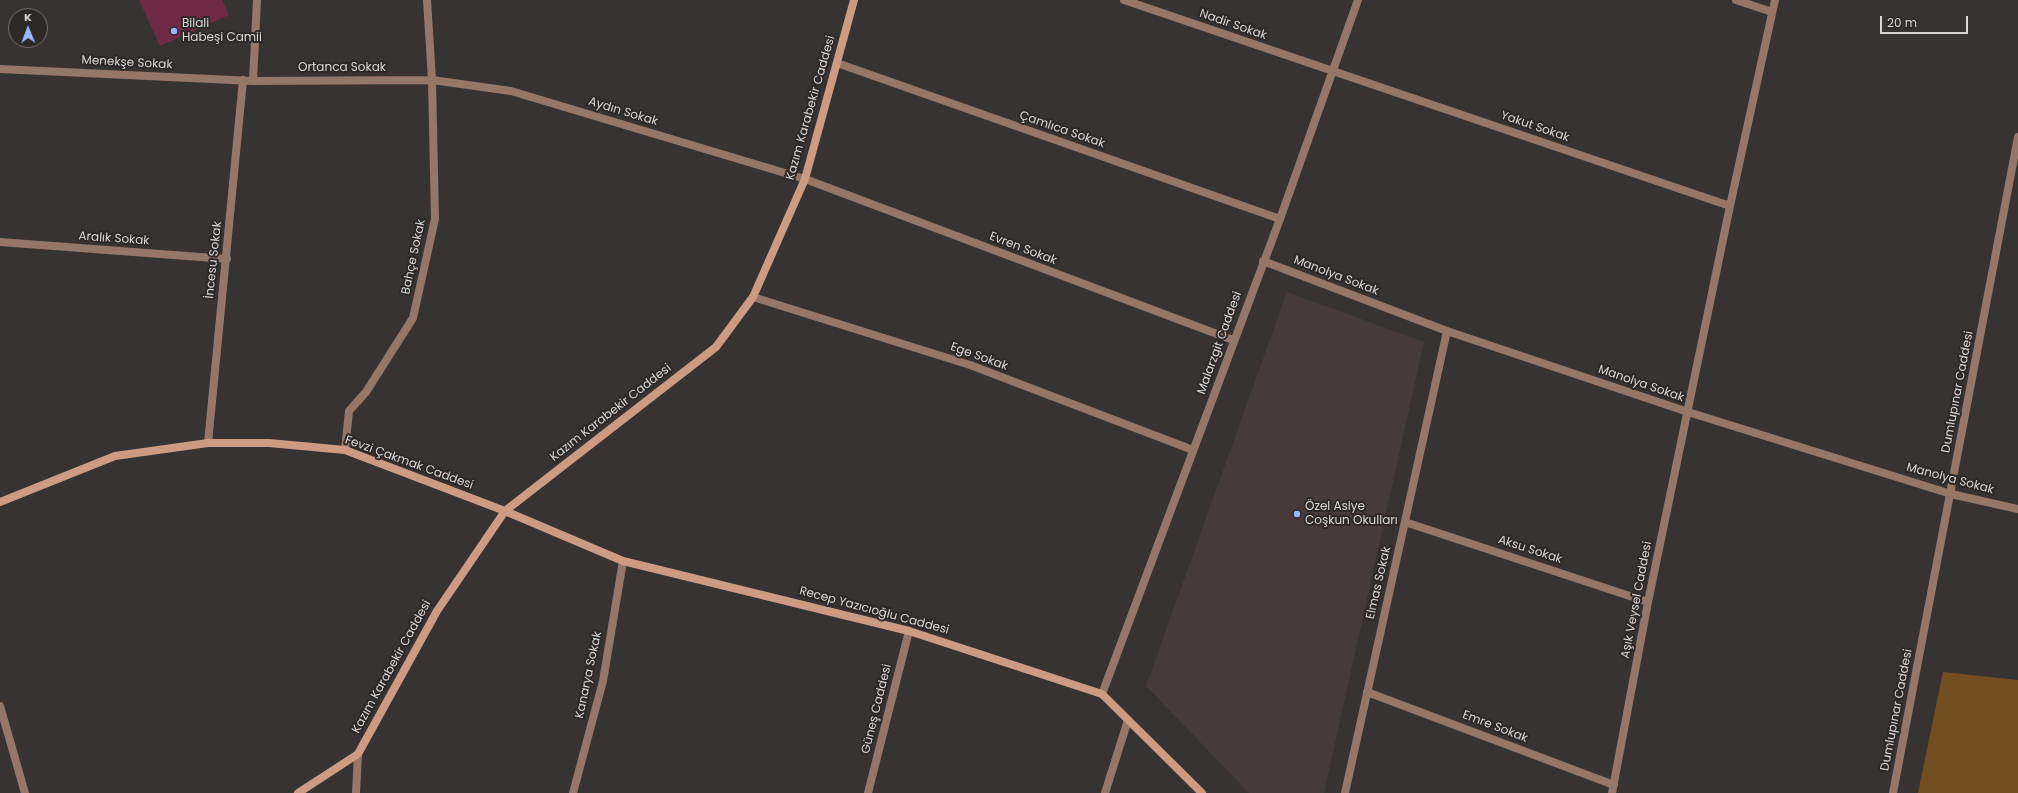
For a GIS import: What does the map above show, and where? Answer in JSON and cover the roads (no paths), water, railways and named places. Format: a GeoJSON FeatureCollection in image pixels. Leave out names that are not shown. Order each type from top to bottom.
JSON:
{"type":"FeatureCollection","features":[{"type":"Feature","properties":{"kind":"street"},"geometry":{"type":"LineString","coordinates":[[253,81],[257,0]]}},
{"type":"Feature","properties":{"kind":"street","name":"Bahçe Sokak"},"geometry":{"type":"LineString","coordinates":[[345,450],[349,412],[366,392],[413,318],[435,219],[432,80],[427,0]]}},
{"type":"Feature","properties":{"kind":"street","name":"Kazım Karabekir Caddesi"},"geometry":{"type":"LineString","coordinates":[[298,793],[358,754],[437,611],[505,511],[716,347],[753,297],[805,180],[854,0]]}},
{"type":"Feature","properties":{"kind":"street","name":"Nadir Sokak"},"geometry":{"type":"LineString","coordinates":[[1124,0],[1334,72]]}},
{"type":"Feature","properties":{"kind":"street","name":"Malarzgit Caddesi"},"geometry":{"type":"LineString","coordinates":[[1102,694],[1233,340],[1280,219],[1334,72],[1358,0]]}},
{"type":"Feature","properties":{"kind":"street"},"geometry":{"type":"LineString","coordinates":[[1736,0],[1772,12]]}},
{"type":"Feature","properties":{"kind":"street","name":"Aşık Veysel Caddesi"},"geometry":{"type":"LineString","coordinates":[[1613,789],[1648,602],[1730,206],[1775,0]]}},
{"type":"Feature","properties":{"kind":"street","name":"Çamlıca Sokak"},"geometry":{"type":"LineString","coordinates":[[837,63],[1280,219]]}},
{"type":"Feature","properties":{"kind":"street","name":"Menekşe Sokak"},"geometry":{"type":"LineString","coordinates":[[0,69],[253,81]]}},
{"type":"Feature","properties":{"kind":"street","name":"Yakut Sokak"},"geometry":{"type":"LineString","coordinates":[[1334,72],[1730,206]]}},
{"type":"Feature","properties":{"kind":"street","name":"İncesu Sokak"},"geometry":{"type":"LineString","coordinates":[[208,443],[227,259],[243,80]]}},
{"type":"Feature","properties":{"kind":"street","name":"Ortanca Sokak"},"geometry":{"type":"LineString","coordinates":[[253,81],[432,80]]}},
{"type":"Feature","properties":{"kind":"street","name":"Aydın Sokak"},"geometry":{"type":"LineString","coordinates":[[432,80],[511,91],[805,180]]}},
{"type":"Feature","properties":{"kind":"street","name":"Dumlupınar Caddesi"},"geometry":{"type":"LineString","coordinates":[[1893,793],[2018,137]]}},
{"type":"Feature","properties":{"kind":"street","name":"Evren Sokak"},"geometry":{"type":"LineString","coordinates":[[805,180],[1233,340]]}},
{"type":"Feature","properties":{"kind":"street","name":"Aralık Sokak"},"geometry":{"type":"LineString","coordinates":[[0,242],[227,259]]}},
{"type":"Feature","properties":{"kind":"street","name":"Manolya Sokak"},"geometry":{"type":"LineString","coordinates":[[1263,261],[1447,331],[1688,412],[1951,494],[2018,509]]}},
{"type":"Feature","properties":{"kind":"street","name":"Ege Sokak"},"geometry":{"type":"LineString","coordinates":[[753,297],[970,365],[1193,450]]}},
{"type":"Feature","properties":{"kind":"street","name":"Elmas Sokak"},"geometry":{"type":"LineString","coordinates":[[1345,793],[1447,331]]}},
{"type":"Feature","properties":{"kind":"street","name":"Fevzi Çakmak Caddesi"},"geometry":{"type":"LineString","coordinates":[[0,502],[115,456],[208,443],[269,443],[345,450],[505,511]]}},
{"type":"Feature","properties":{"kind":"street","name":"Recep Yazıcıoğlu Caddesi"},"geometry":{"type":"LineString","coordinates":[[505,511],[623,560],[909,631],[1102,694],[1202,793]]}},
{"type":"Feature","properties":{"kind":"street","name":"Aksu Sokak"},"geometry":{"type":"LineString","coordinates":[[1405,522],[1648,602]]}},
{"type":"Feature","properties":{"kind":"street","name":"Kanarya Sokak"},"geometry":{"type":"LineString","coordinates":[[573,793],[603,681],[623,560]]}},
{"type":"Feature","properties":{"kind":"street","name":"Güneş Caddesi"},"geometry":{"type":"LineString","coordinates":[[868,793],[909,631]]}},
{"type":"Feature","properties":{"kind":"street","name":"Emre Sokak"},"geometry":{"type":"LineString","coordinates":[[1368,692],[1613,789]]}},
{"type":"Feature","properties":{"kind":"street"},"geometry":{"type":"LineString","coordinates":[[0,706],[25,793]]}},
{"type":"Feature","properties":{"kind":"street"},"geometry":{"type":"LineString","coordinates":[[1105,793],[1128,720]]}},
{"type":"Feature","properties":{"kind":"street"},"geometry":{"type":"LineString","coordinates":[[356,793],[358,754]]}},
{"type":"Feature","properties":{"kind":"place","name":"Bilali Habeşi Camii"},"geometry":{"type":"Point","coordinates":[174,31]}},
{"type":"Feature","properties":{"kind":"place","name":"Özel Asiye Coşkun Okulları"},"geometry":{"type":"Point","coordinates":[1297,514]}}]}
